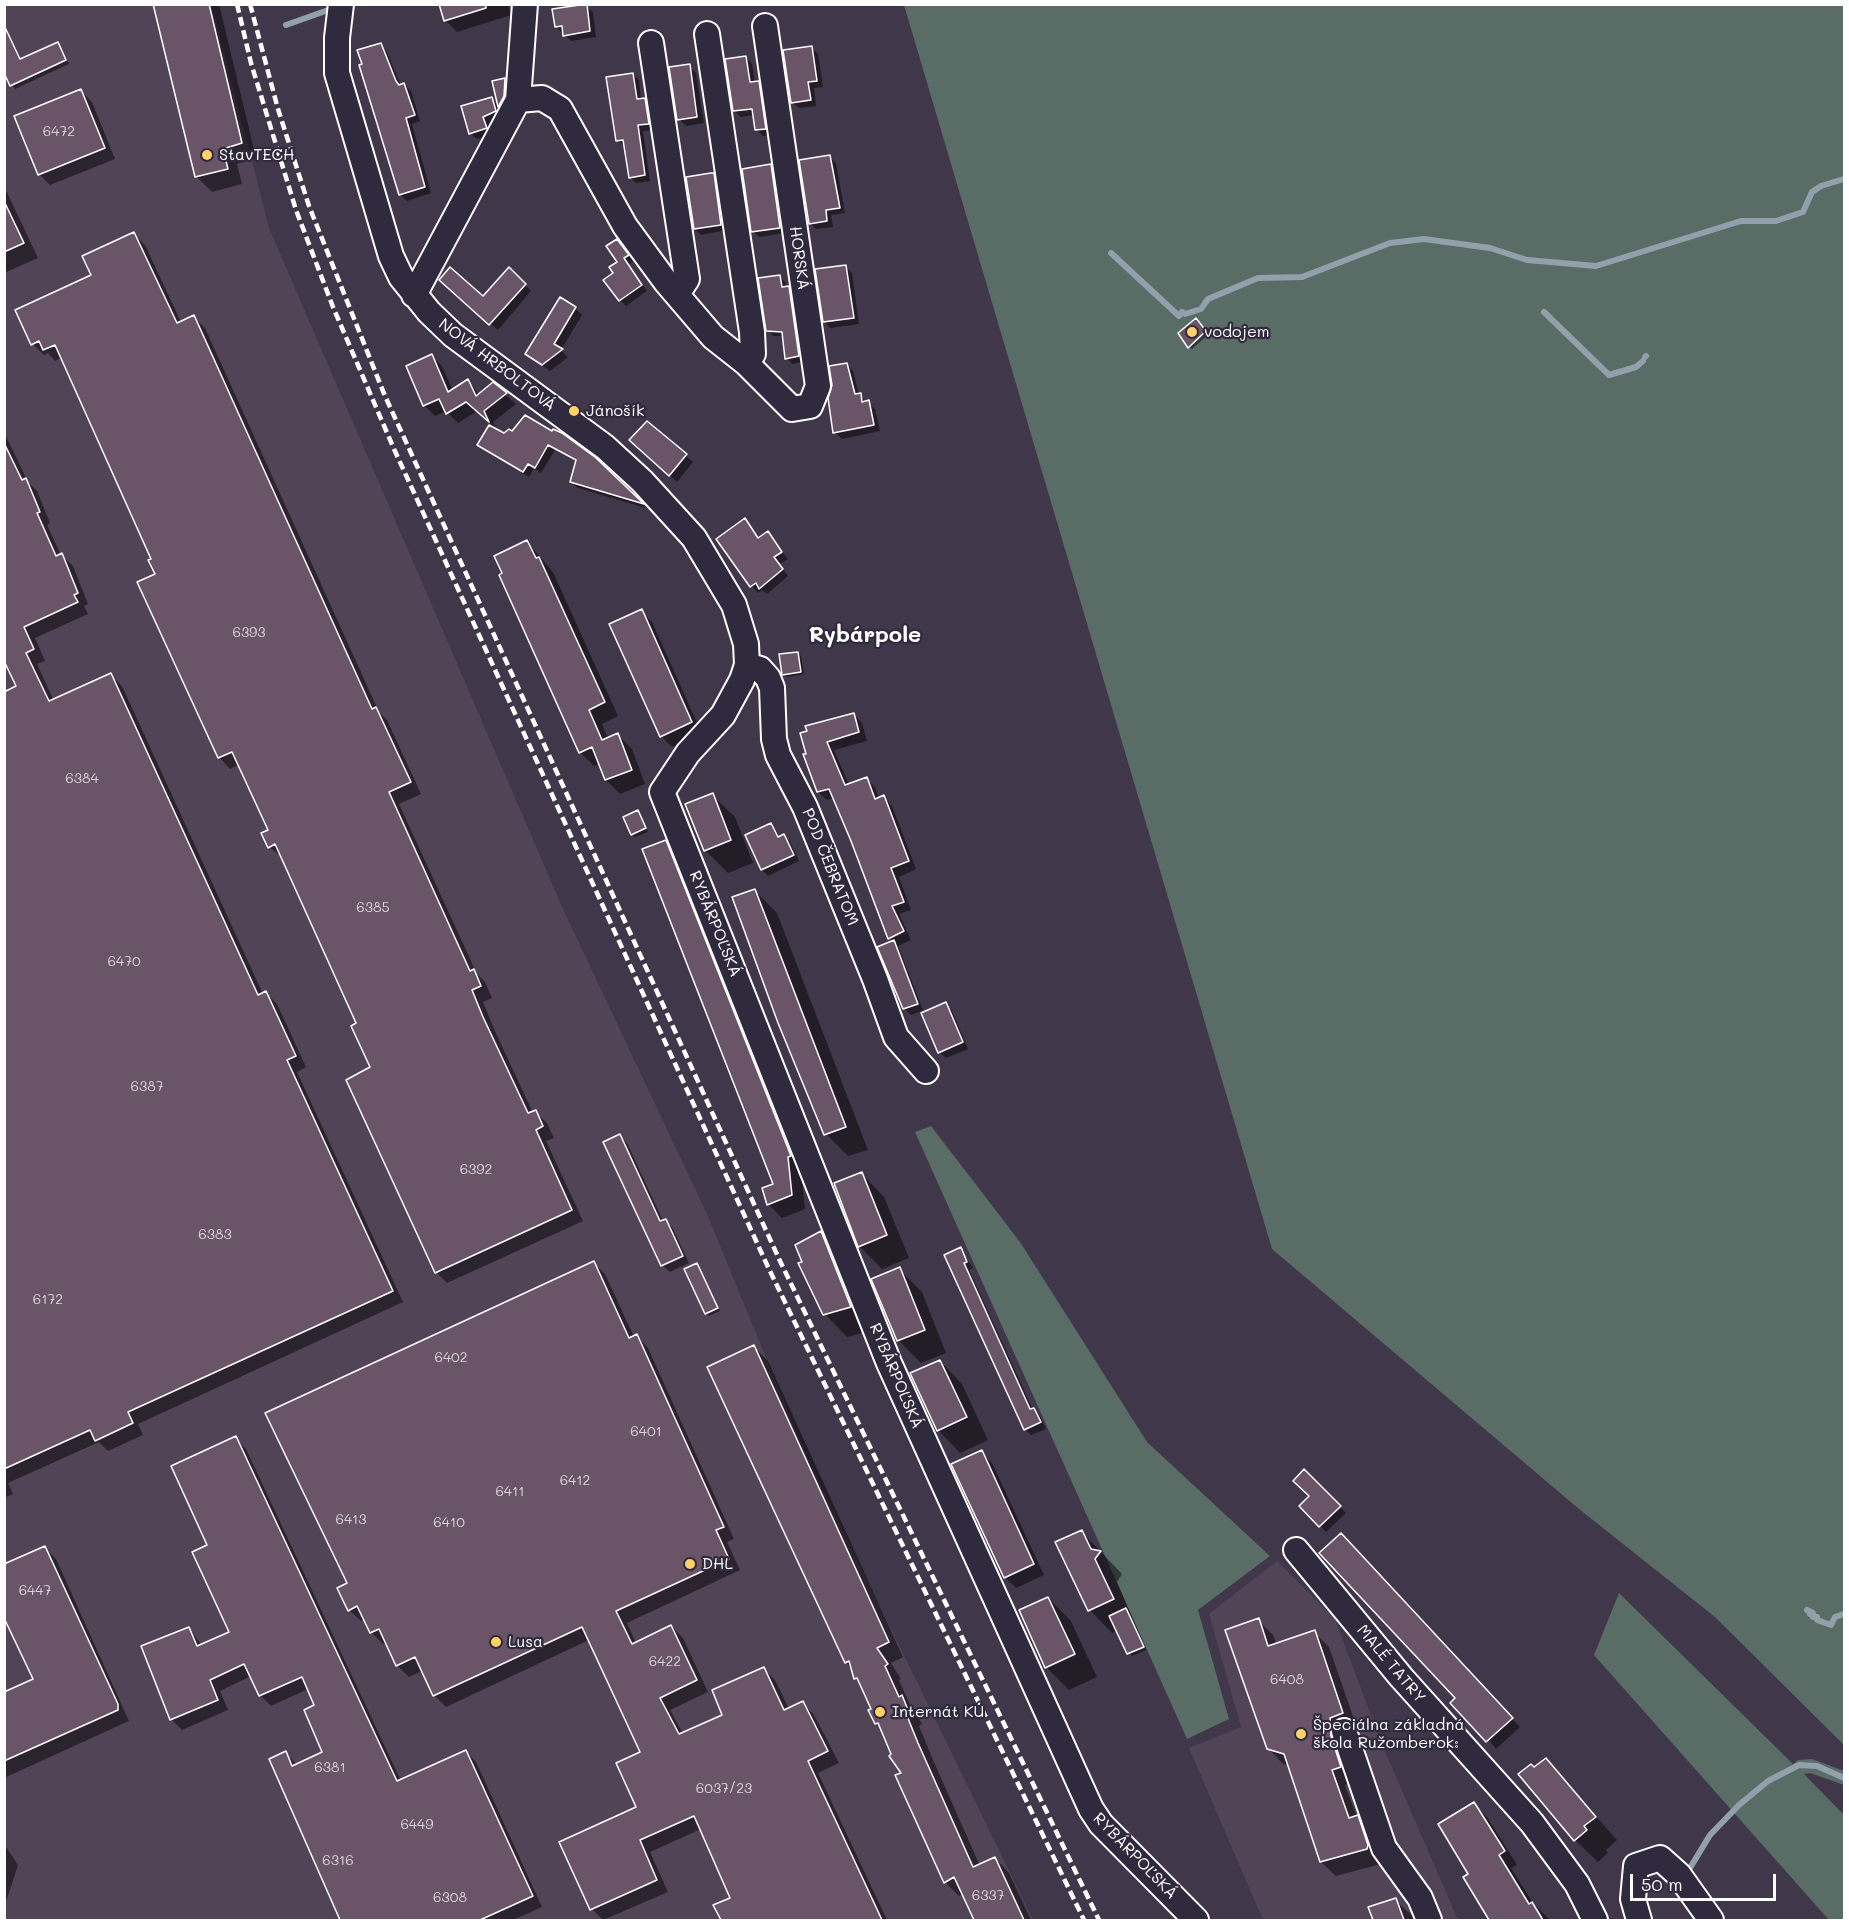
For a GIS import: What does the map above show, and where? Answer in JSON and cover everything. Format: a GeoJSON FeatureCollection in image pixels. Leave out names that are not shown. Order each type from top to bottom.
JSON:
{"type":"FeatureCollection","features":[{"type":"Feature","properties":{"kind":"street"},"geometry":{"type":"LineString","coordinates":[[414,295],[518,100],[525,4]]}},
{"type":"Feature","properties":{"kind":"street","name":"NOVÁ HRBOLTOVÁ"},"geometry":{"type":"LineString","coordinates":[[340,11],[337,73],[392,256],[401,277],[414,295],[453,335],[605,447],[673,514],[712,564],[734,605],[744,633],[747,665],[729,707],[688,753],[662,792]]}},
{"type":"Feature","properties":{"kind":"street","name":"HORSKÁ"},"geometry":{"type":"LineString","coordinates":[[518,100],[542,98],[560,109],[625,226],[713,337],[746,363],[792,409],[810,406],[818,386],[765,26]]}},
{"type":"Feature","properties":{"kind":"street"},"geometry":{"type":"LineString","coordinates":[[707,34],[752,332],[753,354],[746,363]]}},
{"type":"Feature","properties":{"kind":"street"},"geometry":{"type":"LineString","coordinates":[[651,43],[687,279],[677,294]]}},
{"type":"Feature","properties":{"kind":"street","name":"POD ČEBRATOM"},"geometry":{"type":"LineString","coordinates":[[747,665],[760,669],[768,678],[772,688],[774,739],[778,755],[805,807],[875,979],[896,1037],[926,1071]]}},
{"type":"Feature","properties":{"kind":"street","name":"RYBÁRPOĽSKÁ"},"geometry":{"type":"LineString","coordinates":[[662,792],[889,1363],[1091,1809],[1101,1824],[1196,1920]]}},
{"type":"Feature","properties":{"kind":"street","name":"MALÉ TATRY"},"geometry":{"type":"LineString","coordinates":[[1296,1550],[1401,1677],[1532,1823],[1577,1884],[1595,1920]]}},
{"type":"Feature","properties":{"kind":"street"},"geometry":{"type":"LineString","coordinates":[[1344,1731],[1384,1848],[1420,1898],[1429,1920]]}},
{"type":"Feature","properties":{"kind":"street"},"geometry":{"type":"LineString","coordinates":[[1639,1920],[1632,1899],[1636,1866],[1660,1858],[1678,1875],[1711,1920]]}},
{"type":"Feature","properties":{"kind":"shaded area"},"geometry":{"type":"Polygon","coordinates":[[[5,5],[212,5],[269,228],[563,909],[707,1214],[804,1450],[1033,1920],[5,1920],[5,5]]]}},
{"type":"Feature","properties":{"kind":"shaded area","name":"Špeciálna základná škola Ružomberok:"},"geometry":{"type":"Polygon","coordinates":[[[1277,1561],[1335,1619],[1381,1742],[1458,1920],[1263,1920],[1189,1748],[1241,1727],[1209,1614],[1277,1561]]]}},
{"type":"Feature","properties":{"kind":"green space"},"geometry":{"type":"Polygon","coordinates":[[[904,5],[1844,5],[1844,1745],[1715,1617],[1579,1509],[1272,1249],[904,5]]]}},
{"type":"Feature","properties":{"kind":"green space"},"geometry":{"type":"Polygon","coordinates":[[[931,1126],[1020,1242],[1147,1442],[1270,1556],[1198,1610],[1229,1719],[1187,1739],[915,1132],[931,1126]]]}},
{"type":"Feature","properties":{"kind":"green space"},"geometry":{"type":"Polygon","coordinates":[[[1619,1593],[1793,1764],[1798,1760],[1812,1759],[1844,1771],[1844,1785],[1810,1773],[1804,1774],[1844,1815],[1844,1920],[1829,1920],[1594,1655],[1619,1593]]]}},
{"type":"Feature","properties":{"kind":"building"},"geometry":{"type":"Polygon","coordinates":[[[153,4],[209,4],[242,143],[223,149],[228,169],[195,177],[153,4]]]}},
{"type":"Feature","properties":{"kind":"building"},"geometry":{"type":"Polygon","coordinates":[[[439,4],[486,4],[486,8],[444,21],[439,4]]]}},
{"type":"Feature","properties":{"kind":"building"},"geometry":{"type":"Polygon","coordinates":[[[587,4],[590,31],[563,36],[562,26],[555,27],[552,9],[587,4]]]}},
{"type":"Feature","properties":{"kind":"building"},"geometry":{"type":"Polygon","coordinates":[[[4,25],[20,59],[58,42],[66,60],[10,86],[4,73],[4,25]]]}},
{"type":"Feature","properties":{"kind":"building"},"geometry":{"type":"Polygon","coordinates":[[[381,43],[396,81],[399,85],[404,83],[415,115],[406,118],[425,187],[399,195],[359,65],[362,64],[357,50],[381,43]]]}},
{"type":"Feature","properties":{"kind":"building"},"geometry":{"type":"Polygon","coordinates":[[[812,46],[817,81],[808,82],[811,100],[791,103],[783,50],[812,46]]]}},
{"type":"Feature","properties":{"kind":"building"},"geometry":{"type":"Polygon","coordinates":[[[746,56],[750,82],[759,81],[766,129],[755,130],[752,109],[733,111],[725,59],[746,56]]]}},
{"type":"Feature","properties":{"kind":"building"},"geometry":{"type":"Polygon","coordinates":[[[690,64],[697,117],[677,120],[669,67],[690,64]]]}},
{"type":"Feature","properties":{"kind":"building"},"geometry":{"type":"Polygon","coordinates":[[[633,73],[637,99],[645,98],[649,124],[638,125],[645,175],[629,178],[623,140],[616,141],[606,77],[633,73]]]}},
{"type":"Feature","properties":{"kind":"building"},"geometry":{"type":"Polygon","coordinates":[[[505,78],[504,96],[498,107],[492,81],[505,78]]]}},
{"type":"Feature","properties":{"kind":"building"},"geometry":{"type":"Polygon","coordinates":[[[81,89],[105,148],[38,175],[14,116],[81,89]]]}},
{"type":"Feature","properties":{"kind":"building"},"geometry":{"type":"Polygon","coordinates":[[[492,97],[496,111],[483,117],[487,128],[469,134],[461,106],[492,97]]]}},
{"type":"Feature","properties":{"kind":"building"},"geometry":{"type":"Polygon","coordinates":[[[830,155],[840,208],[826,210],[827,221],[809,224],[799,160],[830,155]]]}},
{"type":"Feature","properties":{"kind":"building"},"geometry":{"type":"Polygon","coordinates":[[[771,164],[780,228],[751,232],[742,169],[771,164]]]}},
{"type":"Feature","properties":{"kind":"building"},"geometry":{"type":"Polygon","coordinates":[[[714,173],[721,225],[694,229],[686,177],[714,173]]]}},
{"type":"Feature","properties":{"kind":"building"},"geometry":{"type":"Polygon","coordinates":[[[4,201],[24,243],[4,252],[4,201]]]}},
{"type":"Feature","properties":{"kind":"building"},"geometry":{"type":"Polygon","coordinates":[[[134,232],[177,323],[194,315],[372,709],[376,707],[411,782],[389,792],[470,971],[474,969],[481,986],[472,990],[483,1017],[528,1113],[536,1110],[543,1126],[536,1130],[572,1210],[435,1273],[346,1080],[370,1067],[351,1026],[356,1023],[275,844],[268,848],[261,833],[268,830],[232,752],[218,758],[137,582],[155,574],[148,560],[151,559],[55,345],[43,350],[39,341],[31,345],[15,310],[91,275],[82,256],[134,232]]]}},
{"type":"Feature","properties":{"kind":"building"},"geometry":{"type":"Polygon","coordinates":[[[617,239],[629,255],[624,258],[642,285],[619,301],[603,280],[613,273],[609,267],[617,262],[606,246],[617,239]]]}},
{"type":"Feature","properties":{"kind":"building"},"geometry":{"type":"Polygon","coordinates":[[[846,265],[854,318],[823,322],[815,269],[846,265]]]}},
{"type":"Feature","properties":{"kind":"building"},"geometry":{"type":"Polygon","coordinates":[[[450,267],[483,296],[509,267],[526,284],[489,325],[439,280],[450,267]]]}},
{"type":"Feature","properties":{"kind":"building"},"geometry":{"type":"Polygon","coordinates":[[[780,275],[782,287],[789,286],[799,356],[785,359],[782,332],[766,331],[758,278],[780,275]]]}},
{"type":"Feature","properties":{"kind":"building"},"geometry":{"type":"Polygon","coordinates":[[[560,297],[576,307],[554,344],[563,349],[542,365],[525,354],[560,297]]]}},
{"type":"Feature","properties":{"kind":"building","name":"vodojem"},"geometry":{"type":"Polygon","coordinates":[[[1196,318],[1206,331],[1188,348],[1178,333],[1196,318]]]}},
{"type":"Feature","properties":{"kind":"building"},"geometry":{"type":"Polygon","coordinates":[[[432,354],[448,392],[468,379],[476,396],[493,382],[507,393],[484,411],[489,422],[466,402],[446,414],[439,399],[423,406],[406,366],[432,354]]]}},
{"type":"Feature","properties":{"kind":"building"},"geometry":{"type":"Polygon","coordinates":[[[847,363],[855,394],[861,393],[862,402],[869,400],[874,425],[833,433],[828,398],[832,385],[829,366],[847,363]]]}},
{"type":"Feature","properties":{"kind":"building"},"geometry":{"type":"Polygon","coordinates":[[[525,415],[552,431],[553,429],[562,433],[596,458],[644,504],[570,482],[576,460],[548,445],[535,468],[528,464],[523,472],[477,445],[489,425],[504,433],[509,429],[512,431],[525,415]]]}},
{"type":"Feature","properties":{"kind":"building"},"geometry":{"type":"Polygon","coordinates":[[[647,421],[687,454],[669,476],[629,440],[647,421]]]}},
{"type":"Feature","properties":{"kind":"building"},"geometry":{"type":"Polygon","coordinates":[[[4,443],[22,480],[26,478],[40,512],[37,513],[56,556],[62,553],[78,593],[74,595],[78,602],[24,627],[34,649],[26,653],[49,701],[111,673],[258,995],[266,991],[296,1056],[287,1060],[393,1291],[128,1412],[133,1423],[95,1441],[90,1430],[4,1469],[4,692],[16,686],[4,661],[4,443]]]}},
{"type":"Feature","properties":{"kind":"building"},"geometry":{"type":"Polygon","coordinates":[[[745,518],[758,538],[768,531],[782,552],[774,557],[783,569],[759,589],[756,583],[750,587],[716,539],[745,518]]]}},
{"type":"Feature","properties":{"kind":"building"},"geometry":{"type":"Polygon","coordinates":[[[527,540],[536,558],[539,557],[605,702],[589,710],[602,740],[618,733],[632,770],[605,780],[592,747],[579,753],[499,575],[502,573],[494,556],[527,540]]]}},
{"type":"Feature","properties":{"kind":"building"},"geometry":{"type":"Polygon","coordinates":[[[642,609],[692,722],[660,737],[609,624],[642,609]]]}},
{"type":"Feature","properties":{"kind":"building"},"geometry":{"type":"Polygon","coordinates":[[[798,652],[801,672],[782,675],[779,654],[798,652]]]}},
{"type":"Feature","properties":{"kind":"building"},"geometry":{"type":"Polygon","coordinates":[[[854,713],[859,732],[827,742],[845,785],[867,777],[875,799],[884,795],[909,861],[891,868],[904,902],[892,906],[904,931],[888,939],[829,789],[817,792],[803,754],[806,754],[800,733],[807,731],[805,726],[854,713]]]}},
{"type":"Feature","properties":{"kind":"building"},"geometry":{"type":"Polygon","coordinates":[[[713,793],[731,840],[704,851],[685,804],[713,793]]]}},
{"type":"Feature","properties":{"kind":"building"},"geometry":{"type":"Polygon","coordinates":[[[638,810],[646,828],[631,835],[623,817],[638,810]]]}},
{"type":"Feature","properties":{"kind":"building"},"geometry":{"type":"Polygon","coordinates":[[[771,823],[778,837],[784,834],[794,855],[761,870],[745,835],[771,823]]]}},
{"type":"Feature","properties":{"kind":"building"},"geometry":{"type":"Polygon","coordinates":[[[666,840],[791,1156],[788,1157],[792,1195],[767,1205],[762,1188],[773,1184],[642,849],[666,840]]]}},
{"type":"Feature","properties":{"kind":"building"},"geometry":{"type":"Polygon","coordinates":[[[755,889],[846,1127],[824,1135],[778,1023],[732,897],[755,889]]]}},
{"type":"Feature","properties":{"kind":"building"},"geometry":{"type":"Polygon","coordinates":[[[894,940],[918,1004],[903,1009],[877,947],[894,940]]]}},
{"type":"Feature","properties":{"kind":"building"},"geometry":{"type":"Polygon","coordinates":[[[946,1002],[963,1042],[938,1053],[921,1013],[946,1002]]]}},
{"type":"Feature","properties":{"kind":"building"},"geometry":{"type":"Polygon","coordinates":[[[620,1134],[660,1221],[666,1219],[683,1256],[661,1266],[603,1142],[620,1134]]]}},
{"type":"Feature","properties":{"kind":"building"},"geometry":{"type":"Polygon","coordinates":[[[862,1172],[887,1235],[858,1247],[834,1183],[862,1172]]]}},
{"type":"Feature","properties":{"kind":"building"},"geometry":{"type":"Polygon","coordinates":[[[821,1231],[851,1307],[823,1315],[798,1263],[802,1262],[795,1245],[821,1231]]]}},
{"type":"Feature","properties":{"kind":"building"},"geometry":{"type":"Polygon","coordinates":[[[961,1247],[967,1262],[964,1263],[1030,1409],[1034,1408],[1041,1422],[1024,1430],[944,1255],[961,1247]]]}},
{"type":"Feature","properties":{"kind":"building"},"geometry":{"type":"Polygon","coordinates":[[[594,1261],[629,1338],[637,1334],[724,1527],[716,1530],[729,1559],[616,1611],[632,1644],[671,1625],[697,1680],[660,1698],[679,1734],[722,1715],[712,1690],[764,1667],[784,1710],[803,1701],[828,1751],[808,1761],[882,1920],[721,1920],[713,1905],[730,1898],[694,1816],[640,1840],[657,1880],[590,1910],[559,1842],[636,1807],[616,1763],[640,1752],[582,1627],[433,1696],[415,1657],[396,1666],[379,1629],[370,1633],[357,1606],[348,1611],[337,1588],[347,1583],[265,1413],[594,1261]]]}},
{"type":"Feature","properties":{"kind":"building"},"geometry":{"type":"Polygon","coordinates":[[[697,1263],[718,1308],[705,1314],[684,1269],[697,1263]]]}},
{"type":"Feature","properties":{"kind":"building"},"geometry":{"type":"Polygon","coordinates":[[[900,1267],[925,1330],[897,1341],[871,1279],[900,1267]]]}},
{"type":"Feature","properties":{"kind":"building"},"geometry":{"type":"Polygon","coordinates":[[[754,1345],[889,1642],[877,1648],[888,1664],[885,1666],[899,1697],[902,1695],[908,1710],[905,1711],[918,1743],[973,1867],[995,1857],[1024,1920],[974,1920],[954,1877],[944,1883],[895,1775],[901,1773],[889,1756],[891,1754],[878,1723],[875,1724],[868,1710],[871,1709],[857,1678],[854,1679],[849,1661],[845,1663],[707,1367],[754,1345]]]}},
{"type":"Feature","properties":{"kind":"building"},"geometry":{"type":"Polygon","coordinates":[[[940,1360],[967,1417],[937,1431],[910,1373],[940,1360]]]}},
{"type":"Feature","properties":{"kind":"building"},"geometry":{"type":"Polygon","coordinates":[[[236,1436],[397,1781],[466,1750],[533,1896],[480,1920],[340,1920],[269,1759],[286,1751],[292,1766],[322,1752],[304,1710],[314,1705],[302,1677],[259,1696],[244,1664],[210,1680],[218,1700],[170,1720],[141,1646],[189,1627],[197,1646],[229,1632],[192,1552],[207,1545],[171,1466],[236,1436]]]}},
{"type":"Feature","properties":{"kind":"building"},"geometry":{"type":"Polygon","coordinates":[[[982,1450],[1034,1564],[1004,1578],[951,1464],[982,1450]]]}},
{"type":"Feature","properties":{"kind":"building"},"geometry":{"type":"Polygon","coordinates":[[[1304,1469],[1341,1506],[1319,1527],[1299,1506],[1309,1496],[1293,1481],[1304,1469]]]}},
{"type":"Feature","properties":{"kind":"building"},"geometry":{"type":"Polygon","coordinates":[[[1082,1530],[1091,1549],[1101,1551],[1095,1559],[1114,1599],[1088,1611],[1055,1542],[1082,1530]]]}},
{"type":"Feature","properties":{"kind":"building"},"geometry":{"type":"Polygon","coordinates":[[[1341,1533],[1513,1718],[1486,1742],[1450,1703],[1455,1698],[1319,1553],[1341,1533]]]}},
{"type":"Feature","properties":{"kind":"building"},"geometry":{"type":"Polygon","coordinates":[[[45,1546],[118,1704],[118,1710],[4,1761],[4,1692],[33,1679],[4,1618],[4,1564],[45,1546]]]}},
{"type":"Feature","properties":{"kind":"building"},"geometry":{"type":"Polygon","coordinates":[[[1048,1597],[1075,1654],[1045,1668],[1019,1610],[1048,1597]]]}},
{"type":"Feature","properties":{"kind":"building"},"geometry":{"type":"Polygon","coordinates":[[[1126,1608],[1144,1647],[1127,1654],[1109,1616],[1126,1608]]]}},
{"type":"Feature","properties":{"kind":"building"},"geometry":{"type":"Polygon","coordinates":[[[1259,1618],[1268,1646],[1315,1630],[1343,1713],[1330,1718],[1331,1736],[1341,1767],[1332,1770],[1349,1818],[1358,1815],[1368,1845],[1367,1849],[1320,1862],[1284,1754],[1267,1749],[1225,1630],[1259,1618]]]}},
{"type":"Feature","properties":{"kind":"building"},"geometry":{"type":"Polygon","coordinates":[[[1546,1758],[1596,1817],[1584,1826],[1587,1830],[1574,1841],[1518,1774],[1531,1764],[1534,1767],[1546,1758]]]}},
{"type":"Feature","properties":{"kind":"building"},"geometry":{"type":"Polygon","coordinates":[[[1474,1802],[1505,1851],[1499,1855],[1529,1904],[1532,1902],[1543,1920],[1489,1920],[1463,1877],[1468,1874],[1438,1824],[1474,1802]]]}},
{"type":"Feature","properties":{"kind":"building"},"geometry":{"type":"Polygon","coordinates":[[[1396,1898],[1404,1920],[1373,1920],[1368,1907],[1396,1898]]]}},
{"type":"Feature","properties":{"kind":"waterway"},"geometry":{"type":"LineString","coordinates":[[286,25],[334,8]]}},
{"type":"Feature","properties":{"kind":"waterway"},"geometry":{"type":"LineString","coordinates":[[1111,253],[1179,316],[1182,312],[1185,314],[1201,309],[1208,299],[1258,278],[1302,277],[1390,243],[1424,239],[1490,248],[1527,260],[1596,266],[1741,221],[1776,221],[1803,212],[1812,192],[1821,186],[1844,179]]}},
{"type":"Feature","properties":{"kind":"waterway"},"geometry":{"type":"LineString","coordinates":[[1544,312],[1609,375],[1636,367],[1643,361]]}},
{"type":"Feature","properties":{"kind":"waterway"},"geometry":{"type":"LineString","coordinates":[[1807,1610],[1811,1612],[1810,1614],[1813,1613],[1813,1617],[1817,1617],[1817,1620],[1831,1625],[1835,1617],[1844,1614]]}},
{"type":"Feature","properties":{"kind":"waterway"},"geometry":{"type":"LineString","coordinates":[[1690,1868],[1710,1835],[1739,1805],[1768,1781],[1799,1765],[1817,1766],[1844,1778]]}},
{"type":"Feature","properties":{"kind":"railway"},"geometry":{"type":"LineString","coordinates":[[237,4],[251,63],[296,210],[333,307],[394,449],[768,1267],[1084,1920]]}},
{"type":"Feature","properties":{"kind":"railway"},"geometry":{"type":"LineString","coordinates":[[250,4],[278,109],[309,206],[385,396],[780,1261],[1099,1920]]}},
{"type":"Feature","properties":{"kind":"place","name":"StavTECH"},"geometry":{"type":"Point","coordinates":[207,155]}},
{"type":"Feature","properties":{"kind":"place","name":"vodojem"},"geometry":{"type":"Point","coordinates":[1192,332]}},
{"type":"Feature","properties":{"kind":"place","name":"Jánošík"},"geometry":{"type":"Point","coordinates":[574,411]}},
{"type":"Feature","properties":{"kind":"place","name":"DHL"},"geometry":{"type":"Point","coordinates":[690,1564]}},
{"type":"Feature","properties":{"kind":"place","name":"Lusa"},"geometry":{"type":"Point","coordinates":[496,1642]}},
{"type":"Feature","properties":{"kind":"place","name":"Internát KÚ"},"geometry":{"type":"Point","coordinates":[880,1712]}},
{"type":"Feature","properties":{"kind":"place","name":"Špeciálna základná škola Ružomberok:"},"geometry":{"type":"Point","coordinates":[1301,1734]}},
{"type":"Feature","properties":{"kind":"district","name":"Rybárpole"},"geometry":{"type":"Point","coordinates":[865,635]}}]}
